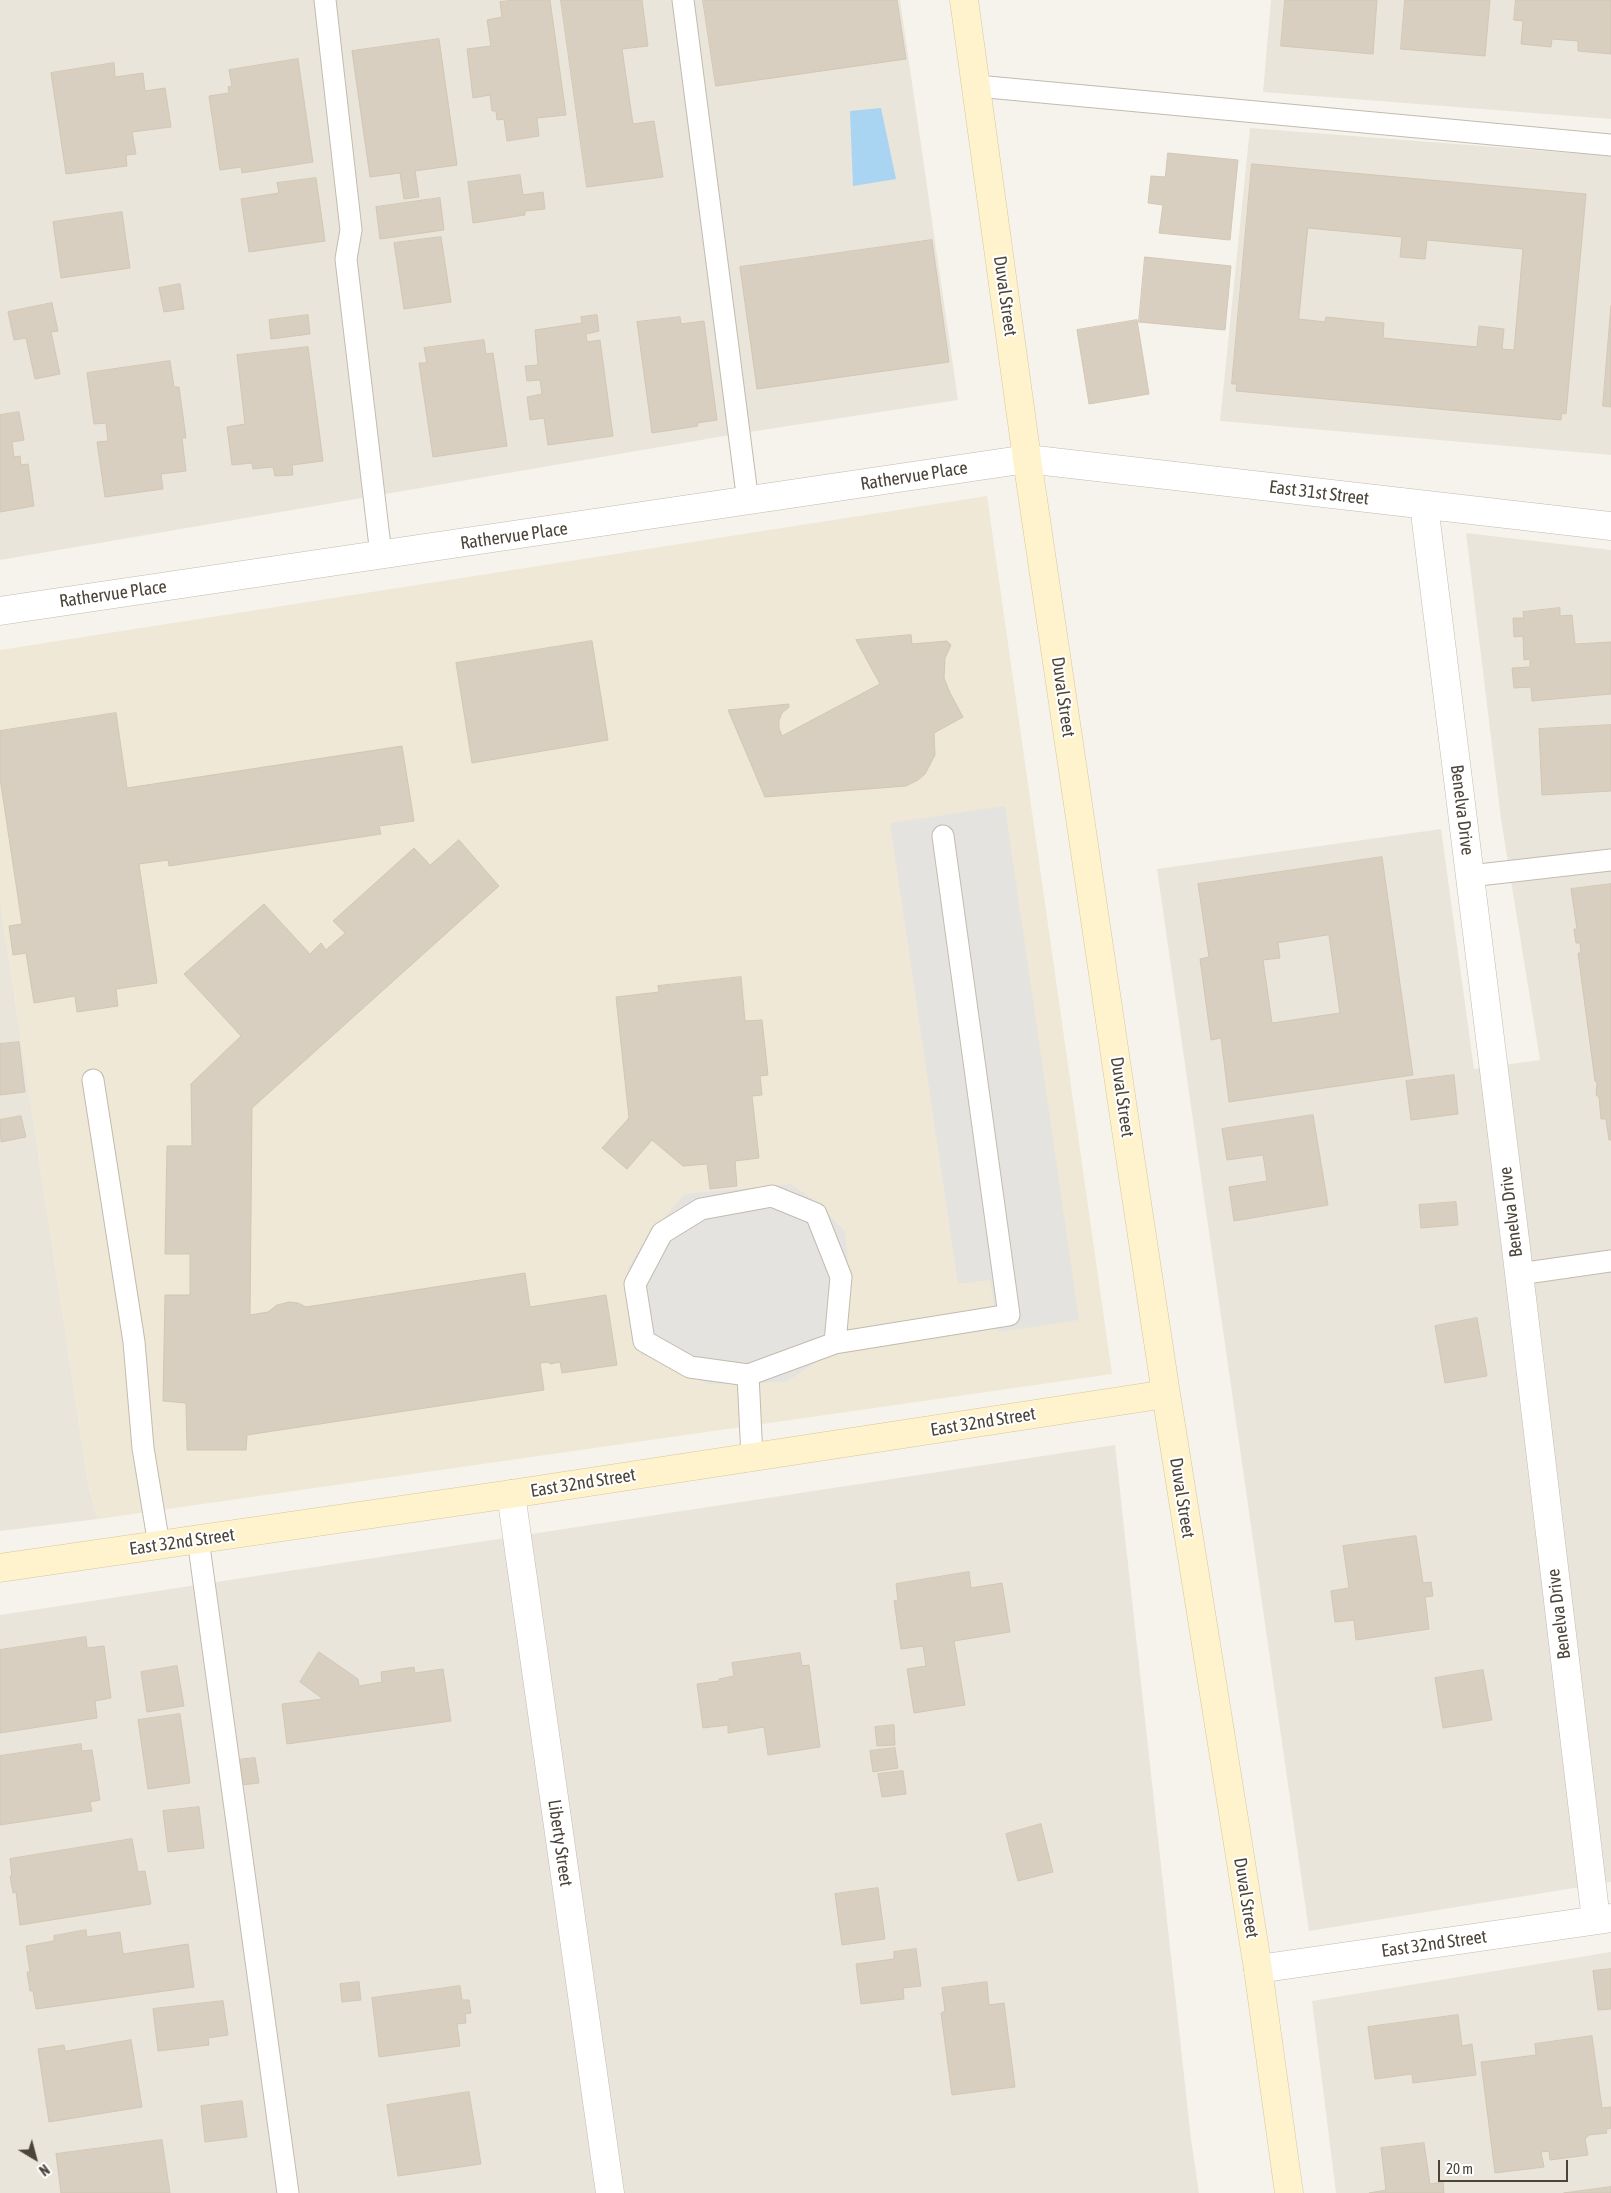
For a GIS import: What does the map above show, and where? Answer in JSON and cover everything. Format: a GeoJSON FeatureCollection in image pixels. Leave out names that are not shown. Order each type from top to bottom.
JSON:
{"type":"FeatureCollection","features":[{"type":"Feature","properties":{"kind":"street","name":"Duval Street"},"geometry":{"type":"LineString","coordinates":[[964,0],[1027,459],[1166,1394],[1258,1969],[1289,2193]]}},
{"type":"Feature","properties":{"kind":"street","name":"Rathervue Place"},"geometry":{"type":"LineString","coordinates":[[0,611],[748,502],[1027,459]]}},
{"type":"Feature","properties":{"kind":"street","name":"East 31st Street"},"geometry":{"type":"LineString","coordinates":[[1027,459],[1611,526]]}},
{"type":"Feature","properties":{"kind":"street","name":"Benelva Drive"},"geometry":{"type":"LineString","coordinates":[[1424,505],[1519,1274],[1603,1919]]}},
{"type":"Feature","properties":{"kind":"street","name":"East 32nd Street"},"geometry":{"type":"LineString","coordinates":[[0,1568],[511,1494],[1166,1394]]}},
{"type":"Feature","properties":{"kind":"street","name":"Liberty Street"},"geometry":{"type":"LineString","coordinates":[[511,1494],[610,2193]]}},
{"type":"Feature","properties":{"kind":"street","name":"East 32nd Street"},"geometry":{"type":"LineString","coordinates":[[1258,1969],[1603,1919]]}},
{"type":"Feature","properties":{"kind":"lane"},"geometry":{"type":"LineString","coordinates":[[325,0],[351,230],[346,259],[381,555]]}},
{"type":"Feature","properties":{"kind":"lane"},"geometry":{"type":"LineString","coordinates":[[683,0],[748,502]]}},
{"type":"Feature","properties":{"kind":"lane"},"geometry":{"type":"LineString","coordinates":[[977,86],[1611,145]]}},
{"type":"Feature","properties":{"kind":"lane"},"geometry":{"type":"LineString","coordinates":[[835,1343],[841,1277],[816,1214],[772,1196],[701,1209],[662,1233],[635,1284],[644,1341],[690,1367],[748,1376],[835,1343],[1010,1314],[943,836]]}},
{"type":"Feature","properties":{"kind":"lane"},"geometry":{"type":"LineString","coordinates":[[1470,876],[1611,860]]}},
{"type":"Feature","properties":{"kind":"lane"},"geometry":{"type":"LineString","coordinates":[[92,1080],[134,1342],[143,1448],[159,1545]]}},
{"type":"Feature","properties":{"kind":"lane"},"geometry":{"type":"LineString","coordinates":[[1519,1274],[1611,1261]]}},
{"type":"Feature","properties":{"kind":"lane"},"geometry":{"type":"LineString","coordinates":[[748,1376],[752,1457]]}},
{"type":"Feature","properties":{"kind":"lane"},"geometry":{"type":"LineString","coordinates":[[198,1539],[288,2193]]}},
{"type":"Feature","properties":{"kind":"shaded area"},"geometry":{"type":"Polygon","coordinates":[[[0,0],[900,0],[958,400],[730,435],[0,560],[0,0]]]}},
{"type":"Feature","properties":{"kind":"shaded area"},"geometry":{"type":"Polygon","coordinates":[[[1271,0],[1611,0],[1611,119],[1263,92],[1271,0]]]}},
{"type":"Feature","properties":{"kind":"shaded area"},"geometry":{"type":"Polygon","coordinates":[[[1250,128],[1611,156],[1611,455],[1220,421],[1250,128]]]}},
{"type":"Feature","properties":{"kind":"shaded area"},"geometry":{"type":"Polygon","coordinates":[[[987,496],[1112,1374],[98,1519],[89,1488],[0,899],[0,650],[987,496]]]}},
{"type":"Feature","properties":{"kind":"shaded area"},"geometry":{"type":"Polygon","coordinates":[[[1466,533],[1611,550],[1611,1882],[1309,1931],[1157,869],[1441,829],[1474,1069],[1540,1060],[1501,819],[1466,533]]]}},
{"type":"Feature","properties":{"kind":"shaded area"},"geometry":{"type":"Polygon","coordinates":[[[1005,806],[1079,1320],[998,1332],[990,1280],[958,1284],[890,823],[1005,806]]]}},
{"type":"Feature","properties":{"kind":"shaded area"},"geometry":{"type":"Polygon","coordinates":[[[0,899],[89,1488],[98,1519],[0,1531],[0,899]]]}},
{"type":"Feature","properties":{"kind":"shaded area"},"geometry":{"type":"Polygon","coordinates":[[[791,1184],[821,1206],[845,1232],[850,1284],[832,1352],[786,1382],[708,1384],[660,1357],[641,1355],[628,1268],[648,1236],[685,1194],[791,1184]]]}},
{"type":"Feature","properties":{"kind":"shaded area"},"geometry":{"type":"Polygon","coordinates":[[[1115,1445],[1191,2139],[1199,2193],[0,2193],[0,1615],[1115,1445]]]}},
{"type":"Feature","properties":{"kind":"shaded area"},"geometry":{"type":"Polygon","coordinates":[[[1611,1952],[1611,2193],[1336,2193],[1312,2001],[1611,1952]]]}},
{"type":"Feature","properties":{"kind":"water"},"geometry":{"type":"Polygon","coordinates":[[[881,108],[896,179],[853,186],[850,111],[881,108]]]}},
{"type":"Feature","properties":{"kind":"building"},"geometry":{"type":"Polygon","coordinates":[[[550,0],[566,115],[537,118],[539,136],[507,141],[504,119],[497,120],[496,111],[492,111],[490,95],[473,98],[467,49],[491,46],[487,20],[502,17],[500,2],[550,0]]]}},
{"type":"Feature","properties":{"kind":"building"},"geometry":{"type":"Polygon","coordinates":[[[561,0],[642,0],[648,46],[622,49],[633,124],[654,121],[663,177],[587,187],[561,0]]]}},
{"type":"Feature","properties":{"kind":"building"},"geometry":{"type":"Polygon","coordinates":[[[703,0],[897,0],[906,59],[716,86],[703,0]]]}},
{"type":"Feature","properties":{"kind":"building"},"geometry":{"type":"Polygon","coordinates":[[[1285,0],[1377,0],[1373,54],[1281,46],[1285,0]]]}},
{"type":"Feature","properties":{"kind":"building"},"geometry":{"type":"Polygon","coordinates":[[[1405,0],[1490,0],[1485,56],[1401,49],[1405,0]]]}},
{"type":"Feature","properties":{"kind":"building"},"geometry":{"type":"Polygon","coordinates":[[[1516,0],[1611,0],[1611,54],[1578,51],[1578,41],[1552,39],[1551,47],[1521,44],[1523,21],[1514,20],[1516,0]]]}},
{"type":"Feature","properties":{"kind":"building"},"geometry":{"type":"Polygon","coordinates":[[[439,39],[457,165],[415,171],[419,197],[404,199],[400,173],[370,177],[352,51],[439,39]]]}},
{"type":"Feature","properties":{"kind":"building"},"geometry":{"type":"Polygon","coordinates":[[[298,59],[313,162],[242,173],[241,167],[220,170],[209,96],[229,93],[228,87],[232,86],[229,70],[298,59]]]}},
{"type":"Feature","properties":{"kind":"building"},"geometry":{"type":"Polygon","coordinates":[[[114,63],[115,77],[143,73],[145,91],[165,88],[171,127],[132,132],[136,154],[126,155],[127,166],[66,174],[51,73],[114,63]]]}},
{"type":"Feature","properties":{"kind":"building"},"geometry":{"type":"Polygon","coordinates":[[[1168,153],[1238,160],[1230,240],[1159,233],[1163,205],[1148,203],[1151,176],[1165,177],[1168,153]]]}},
{"type":"Feature","properties":{"kind":"building"},"geometry":{"type":"Polygon","coordinates":[[[1252,164],[1586,194],[1566,414],[1562,413],[1561,420],[1236,391],[1237,384],[1232,384],[1252,164]],[[1308,228],[1299,319],[1325,322],[1326,317],[1384,323],[1383,338],[1477,347],[1479,326],[1504,329],[1502,349],[1514,350],[1523,249],[1427,240],[1425,259],[1400,257],[1402,237],[1308,228]]]}},
{"type":"Feature","properties":{"kind":"building"},"geometry":{"type":"Polygon","coordinates":[[[520,175],[523,195],[543,192],[545,209],[525,211],[525,215],[473,223],[468,182],[520,175]]]}},
{"type":"Feature","properties":{"kind":"building"},"geometry":{"type":"Polygon","coordinates":[[[316,178],[325,241],[249,252],[241,199],[279,193],[277,183],[316,178]]]}},
{"type":"Feature","properties":{"kind":"building"},"geometry":{"type":"Polygon","coordinates":[[[440,198],[444,230],[380,239],[376,207],[440,198]]]}},
{"type":"Feature","properties":{"kind":"building"},"geometry":{"type":"Polygon","coordinates":[[[122,212],[130,268],[61,278],[53,222],[122,212]]]}},
{"type":"Feature","properties":{"kind":"building"},"geometry":{"type":"Polygon","coordinates":[[[441,237],[451,302],[404,309],[394,243],[441,237]]]}},
{"type":"Feature","properties":{"kind":"building"},"geometry":{"type":"Polygon","coordinates":[[[932,240],[949,362],[757,389],[740,267],[932,240]]]}},
{"type":"Feature","properties":{"kind":"building"},"geometry":{"type":"Polygon","coordinates":[[[1145,257],[1231,266],[1225,330],[1139,322],[1145,257]]]}},
{"type":"Feature","properties":{"kind":"building"},"geometry":{"type":"Polygon","coordinates":[[[180,284],[184,309],[164,312],[159,288],[180,284]]]}},
{"type":"Feature","properties":{"kind":"building"},"geometry":{"type":"Polygon","coordinates":[[[52,303],[58,331],[51,332],[60,374],[35,379],[26,338],[14,340],[8,312],[52,303]]]}},
{"type":"Feature","properties":{"kind":"building"},"geometry":{"type":"Polygon","coordinates":[[[1611,306],[1611,407],[1603,406],[1611,306]]]}},
{"type":"Feature","properties":{"kind":"building"},"geometry":{"type":"Polygon","coordinates":[[[308,315],[310,334],[271,339],[269,320],[308,315]]]}},
{"type":"Feature","properties":{"kind":"building"},"geometry":{"type":"Polygon","coordinates":[[[597,315],[599,331],[586,334],[587,342],[600,340],[613,436],[548,445],[544,418],[530,420],[527,397],[542,394],[540,380],[527,381],[525,366],[538,365],[535,330],[582,323],[581,317],[597,315]]]}},
{"type":"Feature","properties":{"kind":"building"},"geometry":{"type":"Polygon","coordinates":[[[680,317],[681,324],[704,321],[717,420],[697,423],[698,426],[652,433],[637,322],[680,317]]]}},
{"type":"Feature","properties":{"kind":"building"},"geometry":{"type":"Polygon","coordinates":[[[1137,320],[1149,394],[1089,404],[1077,330],[1137,320]]]}},
{"type":"Feature","properties":{"kind":"building"},"geometry":{"type":"Polygon","coordinates":[[[484,340],[486,354],[493,353],[507,446],[433,457],[419,363],[427,363],[424,348],[484,340]]]}},
{"type":"Feature","properties":{"kind":"building"},"geometry":{"type":"Polygon","coordinates":[[[308,347],[323,461],[292,465],[293,475],[275,476],[273,467],[253,469],[252,463],[232,465],[227,427],[245,424],[237,355],[308,347]]]}},
{"type":"Feature","properties":{"kind":"building"},"geometry":{"type":"Polygon","coordinates":[[[170,361],[174,387],[179,387],[186,438],[182,438],[186,471],[161,474],[163,489],[105,497],[97,442],[108,441],[106,423],[94,424],[87,373],[170,361]]]}},
{"type":"Feature","properties":{"kind":"building"},"geometry":{"type":"Polygon","coordinates":[[[19,412],[24,440],[12,442],[14,457],[20,456],[21,465],[28,464],[34,506],[0,512],[0,415],[19,412]]]}},
{"type":"Feature","properties":{"kind":"building"},"geometry":{"type":"Polygon","coordinates":[[[1560,608],[1560,616],[1572,615],[1575,644],[1611,642],[1611,694],[1532,701],[1531,687],[1514,688],[1512,668],[1530,667],[1530,659],[1524,660],[1523,636],[1514,637],[1513,618],[1524,618],[1523,612],[1560,608]]]}},
{"type":"Feature","properties":{"kind":"building"},"geometry":{"type":"Polygon","coordinates":[[[911,635],[912,644],[947,641],[951,645],[945,658],[944,678],[963,717],[934,733],[935,755],[925,774],[906,786],[765,797],[728,710],[789,704],[789,707],[782,713],[779,720],[782,736],[880,684],[856,640],[911,635]]]}},
{"type":"Feature","properties":{"kind":"building"},"geometry":{"type":"Polygon","coordinates":[[[592,641],[608,740],[472,763],[456,663],[592,641]]]}},
{"type":"Feature","properties":{"kind":"building"},"geometry":{"type":"Polygon","coordinates":[[[116,713],[127,788],[402,746],[414,821],[379,826],[381,834],[169,866],[168,860],[139,864],[157,983],[116,989],[118,1006],[77,1012],[75,996],[34,1003],[26,953],[13,955],[9,926],[22,924],[0,778],[0,731],[116,713]]]}},
{"type":"Feature","properties":{"kind":"building"},"geometry":{"type":"Polygon","coordinates":[[[1611,725],[1611,791],[1542,795],[1539,729],[1611,725]]]}},
{"type":"Feature","properties":{"kind":"building"},"geometry":{"type":"Polygon","coordinates":[[[459,840],[499,886],[252,1108],[250,1315],[268,1312],[277,1305],[289,1302],[298,1303],[306,1307],[525,1273],[530,1307],[606,1295],[617,1365],[562,1373],[560,1362],[540,1363],[544,1390],[247,1435],[246,1450],[187,1450],[186,1403],[163,1401],[165,1295],[190,1295],[190,1254],[165,1254],[167,1146],[192,1146],[191,1084],[241,1036],[184,974],[264,904],[310,954],[321,943],[326,950],[345,933],[333,921],[414,848],[430,865],[459,840]]]}},
{"type":"Feature","properties":{"kind":"building"},"geometry":{"type":"Polygon","coordinates":[[[1382,857],[1413,1075],[1229,1102],[1221,1038],[1211,1040],[1200,959],[1209,957],[1198,884],[1382,857]],[[1329,935],[1278,943],[1280,958],[1263,960],[1272,1023],[1340,1013],[1329,935]]]}},
{"type":"Feature","properties":{"kind":"building"},"geometry":{"type":"Polygon","coordinates":[[[1611,884],[1611,1140],[1609,1140],[1606,1119],[1601,1119],[1599,1097],[1596,1095],[1597,1083],[1595,1081],[1578,953],[1581,953],[1580,943],[1576,943],[1574,929],[1577,929],[1571,889],[1611,884]]]}},
{"type":"Feature","properties":{"kind":"building"},"geometry":{"type":"Polygon","coordinates":[[[741,977],[745,1021],[762,1020],[768,1075],[760,1076],[762,1095],[752,1096],[759,1158],[735,1161],[737,1186],[710,1189],[707,1164],[683,1166],[652,1140],[627,1169],[602,1148],[629,1118],[616,997],[659,992],[658,986],[741,977]]]}},
{"type":"Feature","properties":{"kind":"building"},"geometry":{"type":"Polygon","coordinates":[[[19,1042],[25,1092],[0,1095],[0,1044],[19,1042]]]}},
{"type":"Feature","properties":{"kind":"building"},"geometry":{"type":"Polygon","coordinates":[[[1454,1075],[1458,1114],[1411,1120],[1406,1081],[1454,1075]]]}},
{"type":"Feature","properties":{"kind":"building"},"geometry":{"type":"Polygon","coordinates":[[[1313,1115],[1328,1205],[1234,1221],[1229,1187],[1267,1181],[1263,1155],[1227,1160],[1222,1129],[1313,1115]]]}},
{"type":"Feature","properties":{"kind":"building"},"geometry":{"type":"Polygon","coordinates":[[[21,1116],[26,1137],[1,1142],[0,1120],[21,1116]]]}},
{"type":"Feature","properties":{"kind":"building"},"geometry":{"type":"Polygon","coordinates":[[[1456,1202],[1458,1225],[1421,1228],[1419,1205],[1456,1202]]]}},
{"type":"Feature","properties":{"kind":"building"},"geometry":{"type":"Polygon","coordinates":[[[1477,1318],[1487,1376],[1445,1383],[1435,1326],[1477,1318]]]}},
{"type":"Feature","properties":{"kind":"building"},"geometry":{"type":"Polygon","coordinates":[[[1416,1536],[1423,1583],[1431,1582],[1433,1596],[1425,1597],[1429,1629],[1356,1640],[1354,1620],[1335,1622],[1331,1591],[1349,1588],[1343,1546],[1416,1536]]]}},
{"type":"Feature","properties":{"kind":"building"},"geometry":{"type":"Polygon","coordinates":[[[969,1572],[971,1588],[1002,1583],[1010,1632],[954,1641],[965,1705],[914,1713],[907,1669],[926,1666],[923,1646],[901,1649],[894,1601],[898,1600],[896,1584],[969,1572]]]}},
{"type":"Feature","properties":{"kind":"building"},"geometry":{"type":"Polygon","coordinates":[[[86,1637],[87,1648],[104,1646],[111,1698],[95,1701],[97,1718],[0,1733],[0,1650],[86,1637]]]}},
{"type":"Feature","properties":{"kind":"building"},"geometry":{"type":"Polygon","coordinates":[[[319,1652],[358,1679],[359,1686],[382,1682],[381,1672],[414,1667],[415,1673],[443,1669],[451,1721],[287,1744],[282,1704],[323,1699],[300,1682],[319,1652]]]}},
{"type":"Feature","properties":{"kind":"building"},"geometry":{"type":"Polygon","coordinates":[[[800,1653],[802,1666],[809,1665],[820,1747],[768,1755],[764,1727],[728,1733],[728,1725],[703,1728],[697,1684],[719,1681],[719,1679],[734,1676],[732,1663],[800,1653]]]}},
{"type":"Feature","properties":{"kind":"building"},"geometry":{"type":"Polygon","coordinates":[[[177,1666],[184,1706],[147,1712],[141,1672],[177,1666]]]}},
{"type":"Feature","properties":{"kind":"building"},"geometry":{"type":"Polygon","coordinates":[[[1483,1670],[1492,1720],[1443,1728],[1435,1678],[1483,1670]]]}},
{"type":"Feature","properties":{"kind":"building"},"geometry":{"type":"Polygon","coordinates":[[[180,1714],[190,1783],[148,1789],[138,1720],[180,1714]]]}},
{"type":"Feature","properties":{"kind":"building"},"geometry":{"type":"Polygon","coordinates":[[[894,1725],[895,1745],[877,1746],[875,1727],[894,1725]]]}},
{"type":"Feature","properties":{"kind":"building"},"geometry":{"type":"Polygon","coordinates":[[[81,1744],[82,1751],[92,1750],[100,1800],[90,1802],[92,1811],[0,1825],[0,1756],[81,1744]]]}},
{"type":"Feature","properties":{"kind":"building"},"geometry":{"type":"Polygon","coordinates":[[[895,1748],[898,1768],[873,1772],[870,1751],[895,1748]]]}},
{"type":"Feature","properties":{"kind":"building"},"geometry":{"type":"Polygon","coordinates":[[[255,1758],[259,1783],[241,1785],[237,1760],[255,1758]]]}},
{"type":"Feature","properties":{"kind":"building"},"geometry":{"type":"Polygon","coordinates":[[[903,1771],[906,1794],[882,1797],[878,1774],[903,1771]]]}},
{"type":"Feature","properties":{"kind":"building"},"geometry":{"type":"Polygon","coordinates":[[[199,1807],[204,1848],[168,1852],[163,1811],[199,1807]]]}},
{"type":"Feature","properties":{"kind":"building"},"geometry":{"type":"Polygon","coordinates":[[[1041,1824],[1053,1872],[1018,1881],[1006,1834],[1041,1824]]]}},
{"type":"Feature","properties":{"kind":"building"},"geometry":{"type":"Polygon","coordinates":[[[132,1839],[138,1872],[145,1871],[151,1904],[20,1925],[16,1892],[13,1893],[10,1876],[12,1876],[10,1859],[132,1839]]]}},
{"type":"Feature","properties":{"kind":"building"},"geometry":{"type":"Polygon","coordinates":[[[878,1888],[885,1939],[842,1945],[835,1894],[878,1888]]]}},
{"type":"Feature","properties":{"kind":"building"},"geometry":{"type":"Polygon","coordinates":[[[86,1930],[87,1937],[120,1932],[123,1954],[188,1944],[194,1987],[36,2009],[33,1991],[30,1991],[27,1972],[30,1972],[26,1946],[54,1941],[54,1936],[86,1930]]]}},
{"type":"Feature","properties":{"kind":"building"},"geometry":{"type":"Polygon","coordinates":[[[916,1949],[921,1986],[903,1988],[904,1999],[861,2004],[856,1964],[894,1959],[894,1952],[916,1949]]]}},
{"type":"Feature","properties":{"kind":"building"},"geometry":{"type":"Polygon","coordinates":[[[1611,1969],[1611,2009],[1598,2010],[1593,1971],[1611,1969]]]}},
{"type":"Feature","properties":{"kind":"building"},"geometry":{"type":"Polygon","coordinates":[[[359,1982],[361,2000],[342,2002],[340,1984],[359,1982]]]}},
{"type":"Feature","properties":{"kind":"building"},"geometry":{"type":"Polygon","coordinates":[[[987,1982],[989,2005],[1004,2003],[1015,2087],[952,2095],[941,2013],[945,2011],[942,1988],[987,1982]]]}},
{"type":"Feature","properties":{"kind":"building"},"geometry":{"type":"Polygon","coordinates":[[[460,1986],[462,2000],[469,2000],[471,2013],[465,2014],[466,2023],[457,2024],[460,2046],[379,2057],[372,1998],[460,1986]]]}},
{"type":"Feature","properties":{"kind":"building"},"geometry":{"type":"Polygon","coordinates":[[[223,2001],[228,2035],[208,2038],[209,2045],[158,2051],[153,2009],[223,2001]]]}},
{"type":"Feature","properties":{"kind":"building"},"geometry":{"type":"Polygon","coordinates":[[[1458,2015],[1462,2046],[1472,2044],[1476,2075],[1413,2083],[1412,2074],[1375,2079],[1368,2027],[1458,2015]]]}},
{"type":"Feature","properties":{"kind":"building"},"geometry":{"type":"Polygon","coordinates":[[[1592,2036],[1602,2108],[1611,2107],[1611,2128],[1606,2129],[1607,2133],[1589,2135],[1585,2139],[1588,2155],[1550,2160],[1549,2151],[1541,2152],[1544,2167],[1495,2173],[1481,2062],[1536,2055],[1535,2044],[1592,2036]]]}},
{"type":"Feature","properties":{"kind":"building"},"geometry":{"type":"Polygon","coordinates":[[[131,2040],[142,2107],[49,2122],[38,2049],[64,2045],[65,2051],[131,2040]]]}},
{"type":"Feature","properties":{"kind":"building"},"geometry":{"type":"Polygon","coordinates":[[[469,2092],[481,2164],[398,2176],[387,2105],[469,2092]]]}},
{"type":"Feature","properties":{"kind":"building"},"geometry":{"type":"Polygon","coordinates":[[[242,2101],[247,2137],[205,2142],[201,2106],[242,2101]]]}},
{"type":"Feature","properties":{"kind":"building"},"geometry":{"type":"Polygon","coordinates":[[[162,2140],[170,2193],[61,2193],[56,2154],[162,2140]]]}},
{"type":"Feature","properties":{"kind":"building"},"geometry":{"type":"Polygon","coordinates":[[[1424,2143],[1430,2184],[1443,2182],[1444,2193],[1369,2193],[1386,2190],[1381,2148],[1424,2143]]]}},
{"type":"Feature","properties":{"kind":"building"},"geometry":{"type":"Polygon","coordinates":[[[1611,2187],[1611,2193],[1564,2193],[1611,2187]]]}}]}
